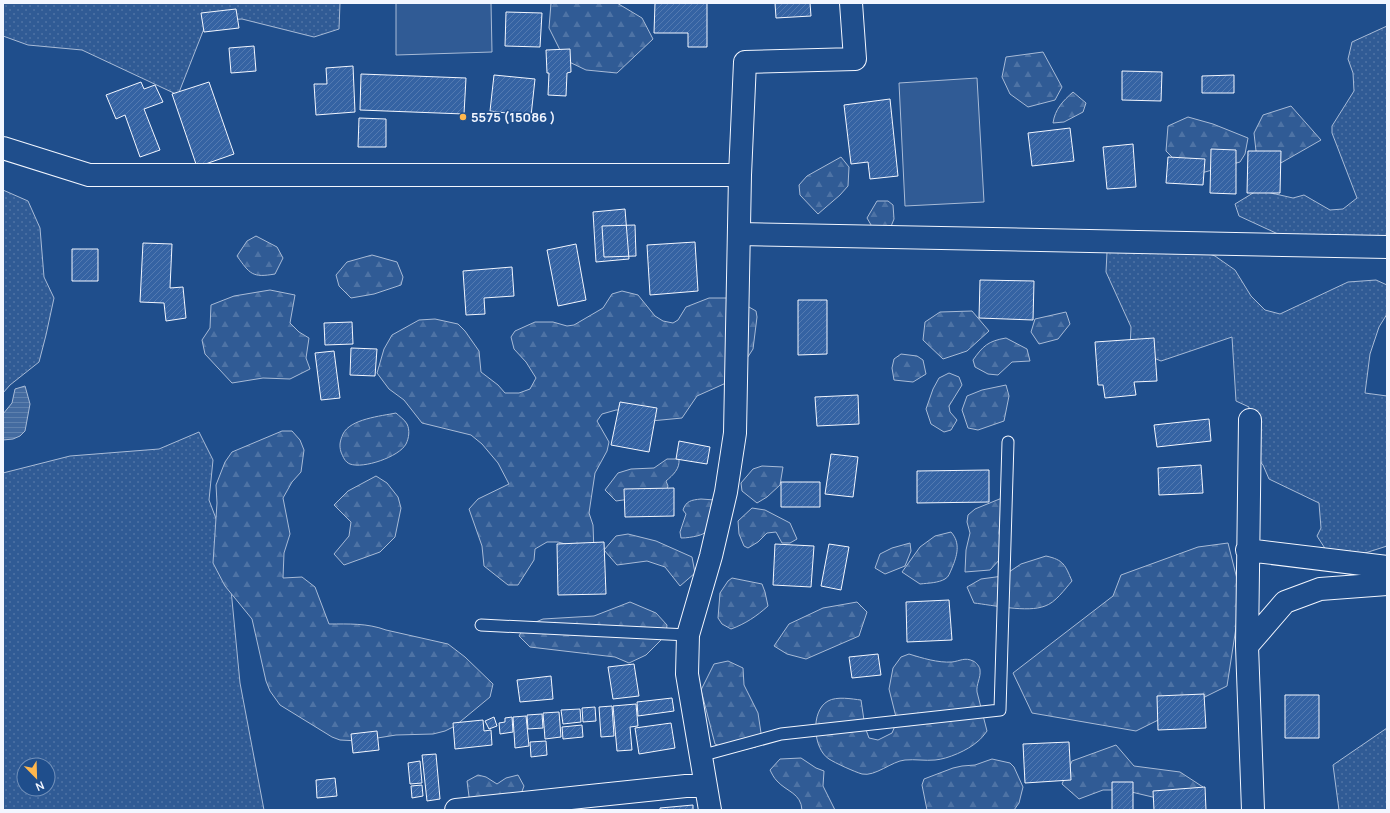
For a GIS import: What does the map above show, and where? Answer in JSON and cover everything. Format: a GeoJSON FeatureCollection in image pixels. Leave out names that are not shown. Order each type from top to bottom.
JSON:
{"type":"FeatureCollection","features":[{"type":"Feature","properties":{"kind":"street"},"geometry":{"type":"LineString","coordinates":[[710,810],[687,674],[688,635],[711,556],[726,492],[735,434],[740,175],[745,62],[855,59],[851,3]]}},
{"type":"Feature","properties":{"kind":"street"},"geometry":{"type":"LineString","coordinates":[[3,148],[89,175],[740,175]]}},
{"type":"Feature","properties":{"kind":"street"},"geometry":{"type":"LineString","coordinates":[[739,234],[1387,247]]}},
{"type":"Feature","properties":{"kind":"street"},"geometry":{"type":"LineString","coordinates":[[1250,420],[1247,550],[1247,646],[1253,810]]}},
{"type":"Feature","properties":{"kind":"street"},"geometry":{"type":"LineString","coordinates":[[1247,550],[1387,567]]}},
{"type":"Feature","properties":{"kind":"street"},"geometry":{"type":"LineString","coordinates":[[1247,646],[1285,602],[1320,589],[1387,584]]}},
{"type":"Feature","properties":{"kind":"street"},"geometry":{"type":"LineString","coordinates":[[456,810],[705,784]]}},
{"type":"Feature","properties":{"kind":"lane"},"geometry":{"type":"LineString","coordinates":[[700,756],[781,734],[1000,710],[1008,442]]}},
{"type":"Feature","properties":{"kind":"lane"},"geometry":{"type":"LineString","coordinates":[[481,624],[688,635]]}},
{"type":"Feature","properties":{"kind":"green space"},"geometry":{"type":"Polygon","coordinates":[[[3,3],[340,3],[339,29],[314,37],[242,19],[207,21],[178,95],[82,50],[28,45],[3,36],[3,3]]]}},
{"type":"Feature","properties":{"kind":"green space"},"geometry":{"type":"Polygon","coordinates":[[[551,3],[617,3],[642,18],[653,39],[617,73],[586,70],[565,60],[549,28],[551,3]]]}},
{"type":"Feature","properties":{"kind":"green space"},"geometry":{"type":"Polygon","coordinates":[[[1387,26],[1387,248],[1278,234],[1239,216],[1235,204],[1258,190],[1293,198],[1304,195],[1330,210],[1343,209],[1357,198],[1332,133],[1332,126],[1354,91],[1353,73],[1348,59],[1352,42],[1387,26]]]}},
{"type":"Feature","properties":{"kind":"green space"},"geometry":{"type":"Polygon","coordinates":[[[1043,52],[1062,87],[1055,100],[1028,107],[1010,94],[1002,77],[1006,57],[1043,52]]]}},
{"type":"Feature","properties":{"kind":"green space"},"geometry":{"type":"Polygon","coordinates":[[[1073,92],[1086,103],[1083,112],[1064,122],[1053,123],[1060,106],[1073,92]]]}},
{"type":"Feature","properties":{"kind":"green space"},"geometry":{"type":"Polygon","coordinates":[[[1291,106],[1321,140],[1279,164],[1256,151],[1254,133],[1263,115],[1291,106]]]}},
{"type":"Feature","properties":{"kind":"green space"},"geometry":{"type":"Polygon","coordinates":[[[1188,117],[1213,124],[1248,138],[1245,154],[1240,162],[1191,176],[1166,151],[1168,126],[1188,117]]]}},
{"type":"Feature","properties":{"kind":"green space"},"geometry":{"type":"Polygon","coordinates":[[[841,157],[849,167],[848,186],[818,214],[800,195],[799,185],[807,176],[841,157]]]}},
{"type":"Feature","properties":{"kind":"green space"},"geometry":{"type":"Polygon","coordinates":[[[3,190],[28,201],[40,228],[44,277],[54,298],[39,362],[10,385],[3,393],[3,190]]]}},
{"type":"Feature","properties":{"kind":"green space"},"geometry":{"type":"Polygon","coordinates":[[[877,201],[888,201],[893,205],[894,219],[890,229],[874,230],[867,218],[877,201]]]}},
{"type":"Feature","properties":{"kind":"green space"},"geometry":{"type":"Polygon","coordinates":[[[256,236],[277,247],[283,258],[275,274],[256,275],[245,267],[237,256],[247,241],[256,236]]]}},
{"type":"Feature","properties":{"kind":"green space"},"geometry":{"type":"Polygon","coordinates":[[[1193,248],[1215,256],[1235,270],[1251,296],[1265,310],[1280,314],[1348,282],[1376,280],[1387,285],[1387,314],[1379,327],[1370,354],[1365,393],[1387,396],[1387,546],[1362,554],[1326,550],[1317,536],[1321,528],[1319,503],[1269,479],[1263,465],[1248,447],[1249,407],[1236,401],[1232,337],[1161,361],[1130,348],[1131,327],[1106,272],[1107,252],[1193,248]]]}},
{"type":"Feature","properties":{"kind":"green space"},"geometry":{"type":"Polygon","coordinates":[[[372,255],[397,262],[403,277],[401,285],[374,294],[351,298],[339,286],[336,275],[347,262],[372,255]]]}},
{"type":"Feature","properties":{"kind":"green space"},"geometry":{"type":"Polygon","coordinates":[[[270,290],[295,295],[290,323],[299,332],[309,338],[306,358],[310,369],[290,379],[263,378],[232,383],[205,354],[202,340],[210,328],[211,305],[234,296],[270,290]]]}},
{"type":"Feature","properties":{"kind":"green space"},"geometry":{"type":"Polygon","coordinates":[[[622,291],[638,295],[655,316],[663,321],[673,323],[678,320],[686,307],[709,298],[733,298],[756,311],[757,317],[753,349],[740,369],[726,383],[697,396],[682,418],[651,421],[636,410],[616,410],[602,414],[597,421],[609,442],[607,451],[595,473],[589,513],[593,525],[594,552],[558,542],[547,542],[535,549],[534,560],[518,585],[508,585],[484,566],[482,546],[469,509],[478,499],[509,484],[498,463],[482,444],[471,435],[422,423],[404,400],[389,389],[377,373],[384,349],[392,335],[419,320],[435,319],[458,324],[465,331],[479,351],[481,372],[498,385],[505,393],[519,393],[530,389],[536,378],[526,362],[514,349],[511,337],[515,331],[535,322],[553,322],[567,326],[574,325],[603,308],[612,294],[622,291]]]}},
{"type":"Feature","properties":{"kind":"green space"},"geometry":{"type":"Polygon","coordinates":[[[972,311],[989,331],[967,351],[943,359],[923,340],[925,322],[940,312],[972,311]]]}},
{"type":"Feature","properties":{"kind":"green space"},"geometry":{"type":"Polygon","coordinates":[[[1066,312],[1070,324],[1058,339],[1039,344],[1031,332],[1035,319],[1066,312]]]}},
{"type":"Feature","properties":{"kind":"green space"},"geometry":{"type":"Polygon","coordinates":[[[1006,338],[1027,349],[1030,361],[1012,362],[998,375],[988,374],[975,367],[973,360],[986,345],[1006,338]]]}},
{"type":"Feature","properties":{"kind":"green space"},"geometry":{"type":"Polygon","coordinates":[[[901,354],[917,356],[923,360],[926,374],[913,382],[894,380],[892,368],[894,359],[901,354]]]}},
{"type":"Feature","properties":{"kind":"green space"},"geometry":{"type":"Polygon","coordinates":[[[949,373],[959,377],[962,385],[949,406],[950,412],[957,420],[951,430],[944,432],[931,424],[926,409],[933,389],[939,378],[949,373]]]}},
{"type":"Feature","properties":{"kind":"green space"},"geometry":{"type":"Polygon","coordinates":[[[1006,385],[1009,396],[1004,421],[978,430],[968,428],[962,410],[967,396],[982,390],[1006,385]]]}},
{"type":"Feature","properties":{"kind":"green space"},"geometry":{"type":"Polygon","coordinates":[[[396,413],[406,423],[409,429],[408,439],[402,449],[389,457],[372,463],[356,465],[347,462],[343,457],[340,445],[343,434],[347,429],[352,425],[366,419],[396,413]]]}},
{"type":"Feature","properties":{"kind":"green space"},"geometry":{"type":"Polygon","coordinates":[[[282,431],[292,431],[300,440],[304,450],[301,472],[292,482],[283,498],[290,534],[284,553],[283,578],[302,577],[315,587],[329,624],[358,624],[372,626],[448,644],[465,657],[493,684],[490,697],[455,726],[445,731],[433,734],[396,735],[359,741],[340,740],[332,737],[280,705],[270,691],[266,681],[252,619],[225,586],[213,563],[217,503],[216,485],[225,462],[232,452],[282,431]]]}},
{"type":"Feature","properties":{"kind":"green space"},"geometry":{"type":"Polygon","coordinates":[[[199,432],[213,460],[209,500],[227,548],[240,683],[264,810],[3,810],[3,473],[70,456],[159,449],[199,432]]]}},
{"type":"Feature","properties":{"kind":"green space"},"geometry":{"type":"Polygon","coordinates":[[[667,459],[679,459],[679,463],[676,472],[666,481],[668,486],[665,494],[616,501],[605,490],[618,473],[631,469],[654,468],[667,459]]]}},
{"type":"Feature","properties":{"kind":"green space"},"geometry":{"type":"Polygon","coordinates":[[[762,466],[783,467],[780,485],[767,497],[757,503],[742,491],[741,483],[753,469],[762,466]]]}},
{"type":"Feature","properties":{"kind":"green space"},"geometry":{"type":"Polygon","coordinates":[[[376,476],[387,483],[398,497],[401,508],[395,537],[380,552],[344,565],[334,554],[349,536],[351,522],[334,505],[348,491],[376,476]]]}},
{"type":"Feature","properties":{"kind":"green space"},"geometry":{"type":"Polygon","coordinates":[[[1002,498],[999,533],[1003,552],[1001,558],[990,570],[965,572],[966,550],[970,533],[967,522],[968,515],[975,509],[1002,498]]]}},
{"type":"Feature","properties":{"kind":"green space"},"geometry":{"type":"Polygon","coordinates":[[[701,499],[715,500],[710,527],[703,534],[681,538],[680,532],[686,514],[683,510],[684,507],[689,502],[701,499]]]}},
{"type":"Feature","properties":{"kind":"green space"},"geometry":{"type":"Polygon","coordinates":[[[752,508],[765,510],[790,523],[797,539],[790,543],[782,543],[776,532],[767,533],[758,542],[748,548],[744,546],[739,534],[738,521],[752,508]]]}},
{"type":"Feature","properties":{"kind":"green space"},"geometry":{"type":"Polygon","coordinates":[[[951,532],[956,541],[957,554],[946,578],[936,582],[920,584],[902,572],[920,547],[935,536],[951,532]]]}},
{"type":"Feature","properties":{"kind":"green space"},"geometry":{"type":"Polygon","coordinates":[[[628,534],[656,541],[692,557],[695,573],[680,586],[665,567],[647,561],[617,565],[604,550],[616,536],[628,534]]]}},
{"type":"Feature","properties":{"kind":"green space"},"geometry":{"type":"Polygon","coordinates":[[[910,543],[911,551],[905,566],[885,574],[875,568],[880,554],[892,548],[910,543]]]}},
{"type":"Feature","properties":{"kind":"green space"},"geometry":{"type":"Polygon","coordinates":[[[1228,543],[1241,595],[1227,686],[1136,731],[1032,713],[1013,673],[1113,596],[1121,575],[1198,547],[1228,543]]]}},
{"type":"Feature","properties":{"kind":"green space"},"geometry":{"type":"Polygon","coordinates":[[[1046,556],[1060,561],[1068,571],[1072,581],[1060,595],[1049,604],[1038,608],[1020,609],[974,603],[967,587],[981,579],[1003,576],[1021,564],[1046,556]]]}},
{"type":"Feature","properties":{"kind":"green space"},"geometry":{"type":"Polygon","coordinates":[[[732,578],[762,584],[768,606],[751,619],[731,629],[722,624],[718,618],[720,593],[728,581],[732,578]]]}},
{"type":"Feature","properties":{"kind":"green space"},"geometry":{"type":"Polygon","coordinates":[[[630,602],[656,613],[667,625],[666,635],[646,655],[629,663],[615,657],[530,647],[519,636],[524,627],[543,619],[594,616],[630,602]]]}},
{"type":"Feature","properties":{"kind":"green space"},"geometry":{"type":"Polygon","coordinates":[[[857,602],[867,612],[859,636],[806,659],[787,654],[774,646],[789,624],[823,608],[857,602]]]}},
{"type":"Feature","properties":{"kind":"green space"},"geometry":{"type":"Polygon","coordinates":[[[909,654],[936,661],[952,662],[967,659],[977,663],[980,673],[977,692],[987,731],[980,740],[973,745],[952,756],[935,760],[900,761],[878,771],[867,774],[862,774],[829,759],[824,754],[817,739],[816,721],[822,706],[832,699],[844,698],[861,700],[865,727],[869,738],[878,740],[892,733],[897,721],[889,689],[893,668],[901,657],[909,654]]]}},
{"type":"Feature","properties":{"kind":"green space"},"geometry":{"type":"Polygon","coordinates":[[[728,661],[743,668],[744,685],[758,713],[761,733],[756,747],[733,752],[715,744],[701,690],[714,664],[728,661]]]}},
{"type":"Feature","properties":{"kind":"green space"},"geometry":{"type":"Polygon","coordinates":[[[1387,728],[1387,810],[1339,810],[1333,765],[1387,728]]]}},
{"type":"Feature","properties":{"kind":"green space"},"geometry":{"type":"Polygon","coordinates":[[[1116,745],[1134,766],[1180,772],[1203,787],[1182,804],[1123,790],[1103,790],[1079,799],[1062,784],[1072,761],[1116,745]]]}},
{"type":"Feature","properties":{"kind":"green space"},"geometry":{"type":"Polygon","coordinates":[[[801,758],[816,768],[824,771],[823,786],[835,810],[802,810],[801,804],[796,796],[777,781],[770,770],[780,759],[801,758]]]}},
{"type":"Feature","properties":{"kind":"green space"},"geometry":{"type":"Polygon","coordinates":[[[992,759],[1010,763],[1014,767],[1023,787],[1019,803],[1014,810],[927,810],[922,785],[924,779],[953,768],[975,765],[992,759]]]}},
{"type":"Feature","properties":{"kind":"green space"},"geometry":{"type":"Polygon","coordinates":[[[478,775],[486,777],[497,784],[506,778],[518,775],[524,786],[517,805],[470,804],[467,781],[478,775]]]}},
{"type":"Feature","properties":{"kind":"shaded area"},"geometry":{"type":"Polygon","coordinates":[[[396,3],[491,3],[492,52],[396,55],[396,3]]]}},
{"type":"Feature","properties":{"kind":"shaded area"},"geometry":{"type":"Polygon","coordinates":[[[977,78],[984,202],[905,206],[899,83],[977,78]]]}},
{"type":"Feature","properties":{"kind":"shaded area"},"geometry":{"type":"Polygon","coordinates":[[[25,386],[30,404],[25,431],[20,436],[13,439],[3,440],[3,414],[12,403],[15,389],[25,386]]]}},
{"type":"Feature","properties":{"kind":"building"},"geometry":{"type":"Polygon","coordinates":[[[655,3],[707,3],[707,47],[688,47],[688,33],[654,33],[655,3]]]}},
{"type":"Feature","properties":{"kind":"building"},"geometry":{"type":"Polygon","coordinates":[[[775,3],[810,3],[811,16],[776,18],[775,3]]]}},
{"type":"Feature","properties":{"kind":"building"},"geometry":{"type":"Polygon","coordinates":[[[236,9],[239,28],[204,32],[201,13],[236,9]]]}},
{"type":"Feature","properties":{"kind":"building"},"geometry":{"type":"Polygon","coordinates":[[[506,12],[542,13],[540,47],[505,46],[506,12]]]}},
{"type":"Feature","properties":{"kind":"building"},"geometry":{"type":"Polygon","coordinates":[[[254,46],[256,71],[231,73],[229,48],[254,46]]]}},
{"type":"Feature","properties":{"kind":"building"},"geometry":{"type":"Polygon","coordinates":[[[570,49],[571,72],[567,73],[566,96],[548,95],[549,73],[547,73],[546,50],[570,49]]]}},
{"type":"Feature","properties":{"kind":"building"},"geometry":{"type":"Polygon","coordinates":[[[353,66],[355,112],[316,115],[314,84],[327,84],[326,68],[353,66]]]}},
{"type":"Feature","properties":{"kind":"building"},"geometry":{"type":"Polygon","coordinates":[[[1122,71],[1162,72],[1161,101],[1122,100],[1122,71]]]}},
{"type":"Feature","properties":{"kind":"building"},"geometry":{"type":"Polygon","coordinates":[[[361,74],[466,78],[464,114],[360,110],[361,74]]]}},
{"type":"Feature","properties":{"kind":"building"},"geometry":{"type":"Polygon","coordinates":[[[494,75],[535,79],[531,116],[490,111],[494,75]]]}},
{"type":"Feature","properties":{"kind":"building"},"geometry":{"type":"Polygon","coordinates":[[[1234,75],[1234,93],[1202,93],[1202,76],[1234,75]]]}},
{"type":"Feature","properties":{"kind":"building"},"geometry":{"type":"Polygon","coordinates":[[[141,82],[144,89],[155,85],[163,102],[144,109],[160,150],[140,157],[125,115],[116,119],[106,95],[141,82]]]}},
{"type":"Feature","properties":{"kind":"building"},"geometry":{"type":"Polygon","coordinates":[[[209,82],[234,154],[197,167],[172,94],[209,82]]]}},
{"type":"Feature","properties":{"kind":"building"},"geometry":{"type":"Polygon","coordinates":[[[890,99],[898,176],[870,179],[868,162],[851,164],[844,105],[890,99]]]}},
{"type":"Feature","properties":{"kind":"building"},"geometry":{"type":"Polygon","coordinates":[[[359,118],[386,119],[386,147],[358,147],[359,118]]]}},
{"type":"Feature","properties":{"kind":"building"},"geometry":{"type":"Polygon","coordinates":[[[1070,128],[1074,161],[1032,166],[1028,133],[1070,128]]]}},
{"type":"Feature","properties":{"kind":"building"},"geometry":{"type":"Polygon","coordinates":[[[1133,144],[1136,187],[1107,189],[1103,147],[1133,144]]]}},
{"type":"Feature","properties":{"kind":"building"},"geometry":{"type":"Polygon","coordinates":[[[1211,149],[1236,150],[1236,194],[1210,193],[1211,149]]]}},
{"type":"Feature","properties":{"kind":"building"},"geometry":{"type":"Polygon","coordinates":[[[1248,151],[1281,151],[1280,193],[1247,193],[1248,151]]]}},
{"type":"Feature","properties":{"kind":"building"},"geometry":{"type":"Polygon","coordinates":[[[1168,157],[1205,159],[1203,185],[1166,183],[1168,157]]]}},
{"type":"Feature","properties":{"kind":"building"},"geometry":{"type":"Polygon","coordinates":[[[625,209],[629,259],[596,262],[593,212],[625,209]]]}},
{"type":"Feature","properties":{"kind":"building"},"geometry":{"type":"Polygon","coordinates":[[[635,225],[636,256],[604,257],[602,226],[635,225]]]}},
{"type":"Feature","properties":{"kind":"building"},"geometry":{"type":"Polygon","coordinates":[[[695,242],[698,291],[650,295],[647,245],[695,242]]]}},
{"type":"Feature","properties":{"kind":"building"},"geometry":{"type":"Polygon","coordinates":[[[143,243],[172,244],[170,288],[183,287],[186,318],[166,321],[164,303],[140,302],[143,243]]]}},
{"type":"Feature","properties":{"kind":"building"},"geometry":{"type":"Polygon","coordinates":[[[576,244],[586,300],[558,306],[547,250],[576,244]]]}},
{"type":"Feature","properties":{"kind":"building"},"geometry":{"type":"Polygon","coordinates":[[[72,249],[98,249],[98,281],[72,281],[72,249]]]}},
{"type":"Feature","properties":{"kind":"building"},"geometry":{"type":"Polygon","coordinates":[[[512,267],[514,296],[484,298],[485,314],[466,315],[463,271],[512,267]]]}},
{"type":"Feature","properties":{"kind":"building"},"geometry":{"type":"Polygon","coordinates":[[[980,280],[1034,281],[1033,320],[979,318],[980,280]]]}},
{"type":"Feature","properties":{"kind":"building"},"geometry":{"type":"Polygon","coordinates":[[[798,300],[827,300],[827,354],[798,355],[798,300]]]}},
{"type":"Feature","properties":{"kind":"building"},"geometry":{"type":"Polygon","coordinates":[[[352,322],[353,344],[325,345],[324,323],[352,322]]]}},
{"type":"Feature","properties":{"kind":"building"},"geometry":{"type":"Polygon","coordinates":[[[1154,338],[1157,381],[1134,382],[1136,395],[1105,398],[1103,385],[1098,385],[1095,342],[1154,338]]]}},
{"type":"Feature","properties":{"kind":"building"},"geometry":{"type":"Polygon","coordinates":[[[351,348],[377,349],[375,376],[350,375],[351,348]]]}},
{"type":"Feature","properties":{"kind":"building"},"geometry":{"type":"Polygon","coordinates":[[[334,351],[340,398],[321,400],[315,353],[334,351]]]}},
{"type":"Feature","properties":{"kind":"building"},"geometry":{"type":"Polygon","coordinates":[[[858,395],[859,424],[817,426],[815,397],[858,395]]]}},
{"type":"Feature","properties":{"kind":"building"},"geometry":{"type":"Polygon","coordinates":[[[620,402],[657,408],[649,452],[611,445],[620,402]]]}},
{"type":"Feature","properties":{"kind":"building"},"geometry":{"type":"Polygon","coordinates":[[[1209,419],[1211,441],[1157,447],[1154,425],[1209,419]]]}},
{"type":"Feature","properties":{"kind":"building"},"geometry":{"type":"Polygon","coordinates":[[[679,441],[710,447],[707,464],[676,459],[679,441]]]}},
{"type":"Feature","properties":{"kind":"building"},"geometry":{"type":"Polygon","coordinates":[[[831,454],[858,457],[853,497],[825,494],[831,454]]]}},
{"type":"Feature","properties":{"kind":"building"},"geometry":{"type":"Polygon","coordinates":[[[1201,465],[1203,493],[1159,495],[1158,468],[1201,465]]]}},
{"type":"Feature","properties":{"kind":"building"},"geometry":{"type":"Polygon","coordinates":[[[989,470],[989,502],[917,503],[917,471],[989,470]]]}},
{"type":"Feature","properties":{"kind":"building"},"geometry":{"type":"Polygon","coordinates":[[[781,482],[820,482],[820,507],[781,507],[781,482]]]}},
{"type":"Feature","properties":{"kind":"building"},"geometry":{"type":"Polygon","coordinates":[[[674,488],[674,516],[625,517],[624,489],[674,488]]]}},
{"type":"Feature","properties":{"kind":"building"},"geometry":{"type":"Polygon","coordinates":[[[604,542],[606,594],[558,595],[557,544],[604,542]]]}},
{"type":"Feature","properties":{"kind":"building"},"geometry":{"type":"Polygon","coordinates":[[[775,544],[814,546],[811,587],[773,585],[775,544]]]}},
{"type":"Feature","properties":{"kind":"building"},"geometry":{"type":"Polygon","coordinates":[[[829,544],[849,547],[841,590],[821,586],[829,544]]]}},
{"type":"Feature","properties":{"kind":"building"},"geometry":{"type":"Polygon","coordinates":[[[949,600],[952,640],[907,642],[906,602],[949,600]]]}},
{"type":"Feature","properties":{"kind":"building"},"geometry":{"type":"Polygon","coordinates":[[[878,654],[881,675],[852,678],[849,657],[878,654]]]}},
{"type":"Feature","properties":{"kind":"building"},"geometry":{"type":"Polygon","coordinates":[[[634,664],[639,696],[613,699],[608,667],[634,664]]]}},
{"type":"Feature","properties":{"kind":"building"},"geometry":{"type":"Polygon","coordinates":[[[551,676],[553,699],[520,702],[517,680],[551,676]]]}},
{"type":"Feature","properties":{"kind":"building"},"geometry":{"type":"Polygon","coordinates":[[[1204,694],[1206,728],[1158,730],[1157,696],[1204,694]]]}},
{"type":"Feature","properties":{"kind":"building"},"geometry":{"type":"Polygon","coordinates":[[[1285,695],[1319,695],[1319,738],[1285,738],[1285,695]]]}},
{"type":"Feature","properties":{"kind":"building"},"geometry":{"type":"Polygon","coordinates":[[[672,698],[674,711],[638,716],[637,702],[672,698]]]}},
{"type":"Feature","properties":{"kind":"building"},"geometry":{"type":"Polygon","coordinates":[[[636,704],[638,726],[630,727],[632,750],[617,751],[613,706],[636,704]]]}},
{"type":"Feature","properties":{"kind":"building"},"geometry":{"type":"Polygon","coordinates":[[[612,706],[614,736],[601,737],[599,707],[612,706]]]}},
{"type":"Feature","properties":{"kind":"building"},"geometry":{"type":"Polygon","coordinates":[[[595,707],[596,721],[583,722],[582,708],[595,707]]]}},
{"type":"Feature","properties":{"kind":"building"},"geometry":{"type":"Polygon","coordinates":[[[580,709],[581,722],[563,724],[561,710],[580,709]]]}},
{"type":"Feature","properties":{"kind":"building"},"geometry":{"type":"Polygon","coordinates":[[[559,712],[561,737],[545,739],[543,713],[559,712]]]}},
{"type":"Feature","properties":{"kind":"building"},"geometry":{"type":"Polygon","coordinates":[[[542,714],[543,728],[528,729],[527,715],[542,714]]]}},
{"type":"Feature","properties":{"kind":"building"},"geometry":{"type":"Polygon","coordinates":[[[526,716],[529,746],[515,748],[513,717],[526,716]]]}},
{"type":"Feature","properties":{"kind":"building"},"geometry":{"type":"Polygon","coordinates":[[[494,717],[497,726],[489,729],[485,721],[494,717]]]}},
{"type":"Feature","properties":{"kind":"building"},"geometry":{"type":"Polygon","coordinates":[[[512,717],[513,732],[500,734],[499,723],[505,722],[505,718],[512,717]]]}},
{"type":"Feature","properties":{"kind":"building"},"geometry":{"type":"Polygon","coordinates":[[[483,720],[484,731],[491,730],[492,745],[455,749],[453,723],[483,720]]]}},
{"type":"Feature","properties":{"kind":"building"},"geometry":{"type":"Polygon","coordinates":[[[671,723],[675,748],[639,754],[635,728],[671,723]]]}},
{"type":"Feature","properties":{"kind":"building"},"geometry":{"type":"Polygon","coordinates":[[[582,725],[583,737],[563,739],[562,727],[582,725]]]}},
{"type":"Feature","properties":{"kind":"building"},"geometry":{"type":"Polygon","coordinates":[[[377,731],[379,750],[353,753],[351,734],[377,731]]]}},
{"type":"Feature","properties":{"kind":"building"},"geometry":{"type":"Polygon","coordinates":[[[546,741],[547,755],[531,757],[530,742],[546,741]]]}},
{"type":"Feature","properties":{"kind":"building"},"geometry":{"type":"Polygon","coordinates":[[[1069,742],[1071,780],[1025,783],[1023,744],[1069,742]]]}},
{"type":"Feature","properties":{"kind":"building"},"geometry":{"type":"Polygon","coordinates":[[[436,754],[440,799],[427,801],[422,755],[436,754]]]}},
{"type":"Feature","properties":{"kind":"building"},"geometry":{"type":"Polygon","coordinates":[[[420,761],[422,783],[410,784],[408,763],[420,761]]]}},
{"type":"Feature","properties":{"kind":"building"},"geometry":{"type":"Polygon","coordinates":[[[335,778],[337,796],[317,798],[316,780],[335,778]]]}},
{"type":"Feature","properties":{"kind":"building"},"geometry":{"type":"Polygon","coordinates":[[[1112,782],[1133,782],[1133,810],[1112,810],[1112,782]]]}},
{"type":"Feature","properties":{"kind":"building"},"geometry":{"type":"Polygon","coordinates":[[[422,785],[423,796],[412,798],[411,786],[422,785]]]}},
{"type":"Feature","properties":{"kind":"building"},"geometry":{"type":"Polygon","coordinates":[[[1205,787],[1206,810],[1154,810],[1153,791],[1205,787]]]}},
{"type":"Feature","properties":{"kind":"building"},"geometry":{"type":"Polygon","coordinates":[[[693,805],[693,810],[660,810],[660,808],[693,805]]]}},
{"type":"Feature","properties":{"kind":"place","name":"5575 (15086 )"},"geometry":{"type":"Point","coordinates":[463,117]}}]}
